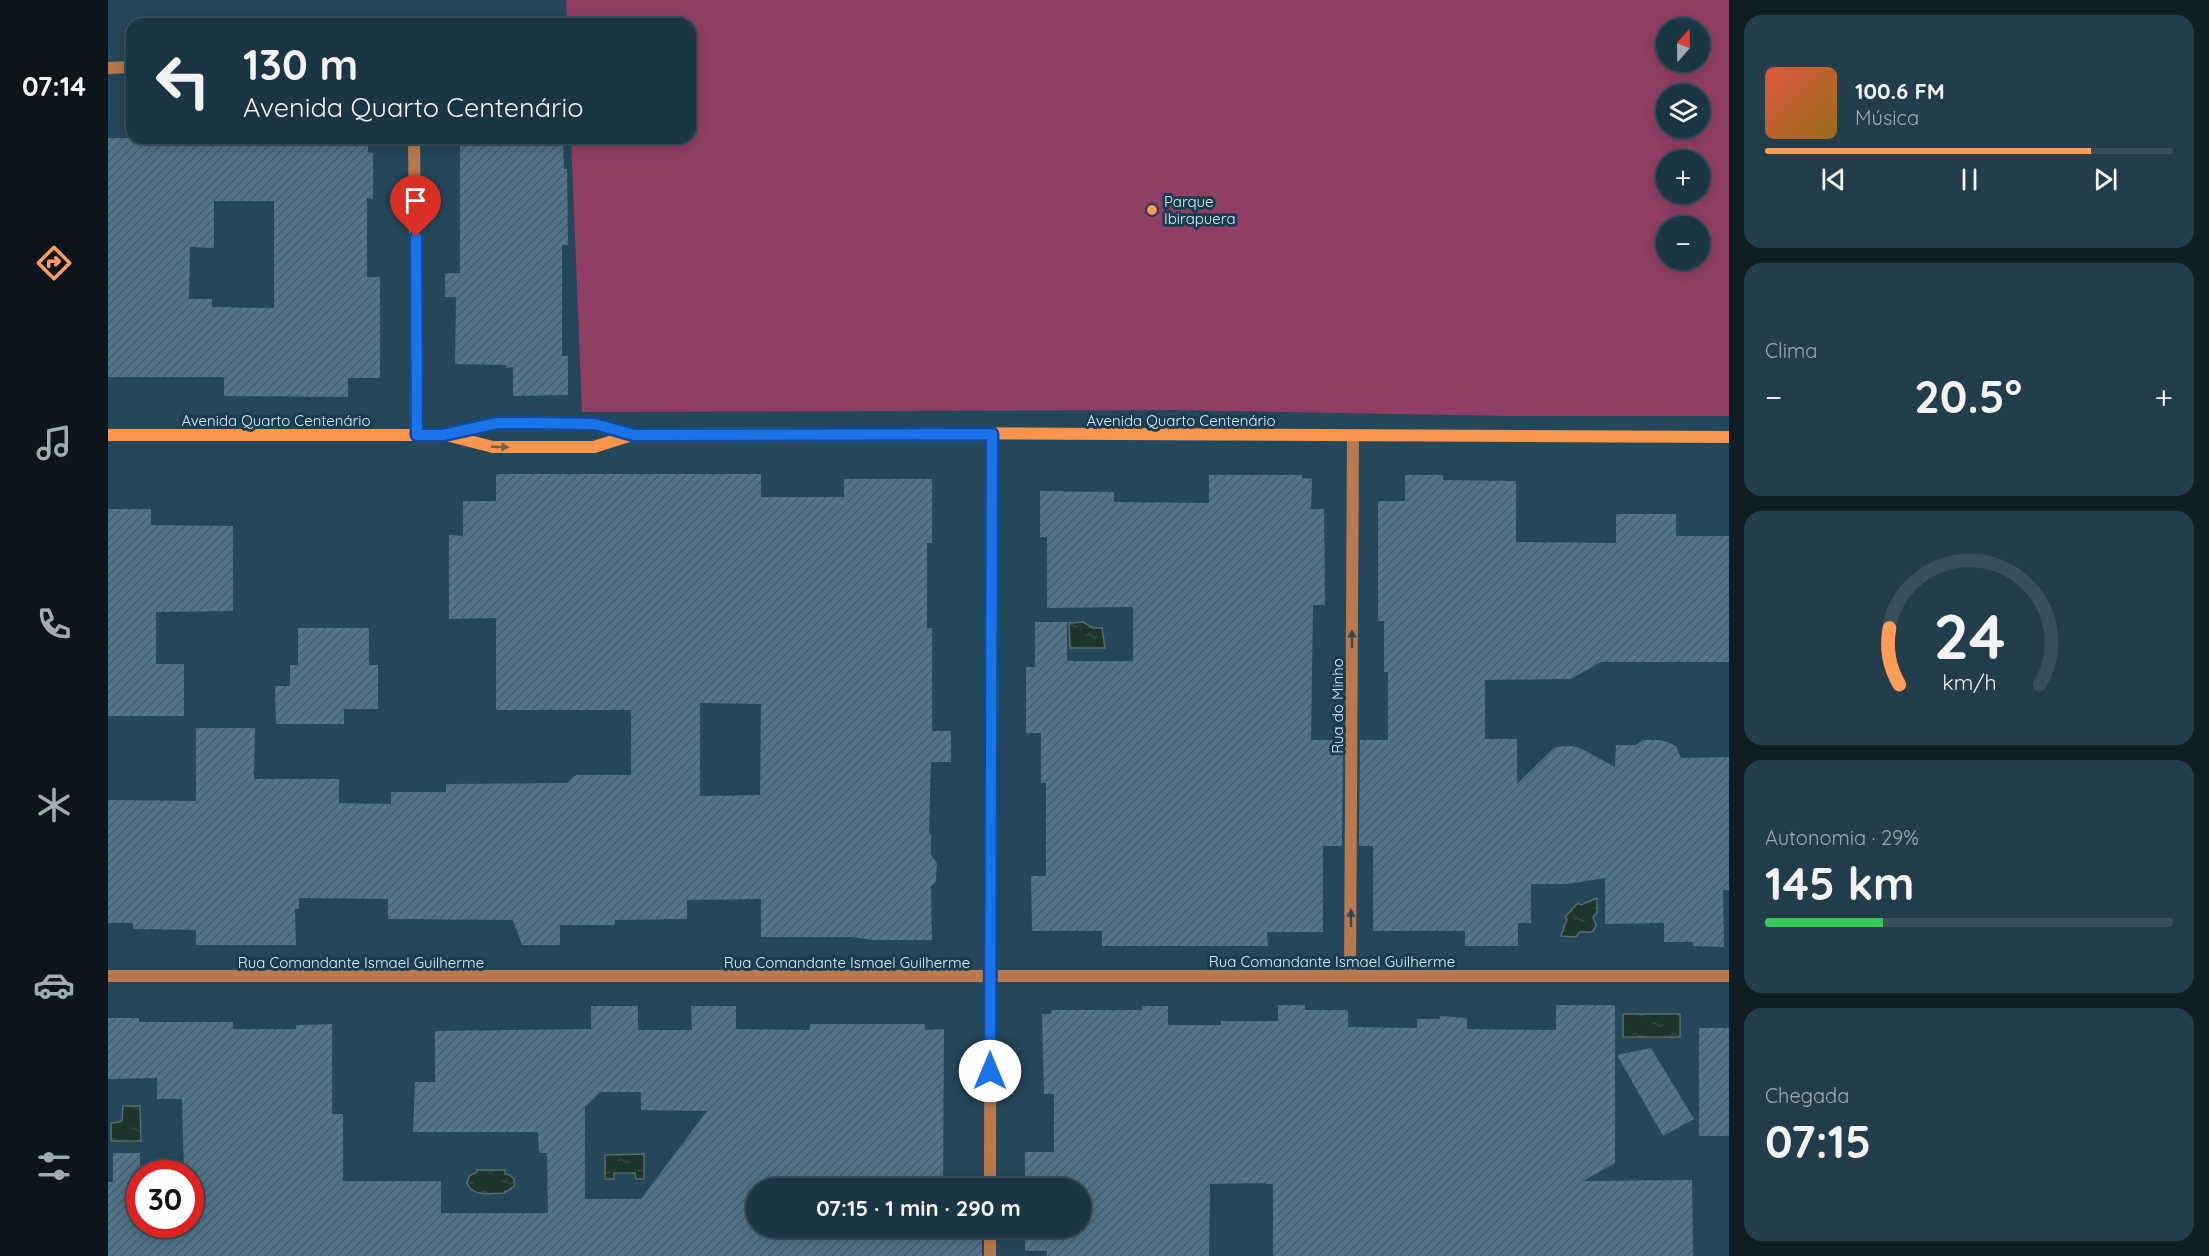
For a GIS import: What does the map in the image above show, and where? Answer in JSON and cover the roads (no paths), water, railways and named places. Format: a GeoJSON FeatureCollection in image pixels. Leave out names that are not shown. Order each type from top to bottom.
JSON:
{"type":"FeatureCollection","features":[{"type":"Feature","properties":{"kind":"street"},"geometry":{"type":"LineString","coordinates":[[108,68],[126,67]]}},
{"type":"Feature","properties":{"kind":"street"},"geometry":{"type":"LineString","coordinates":[[414,144],[417,435]]}},
{"type":"Feature","properties":{"kind":"street","name":"Avenida Quarto Centenário"},"geometry":{"type":"LineString","coordinates":[[108,435],[443,435],[497,423],[531,423],[595,424],[634,435],[1729,437]]}},
{"type":"Feature","properties":{"kind":"street"},"geometry":{"type":"LineString","coordinates":[[990,1178],[992,434]]}},
{"type":"Feature","properties":{"kind":"street","name":"Avenida Quarto Centenário"},"geometry":{"type":"LineString","coordinates":[[443,435],[493,447],[594,447],[634,435]]}},
{"type":"Feature","properties":{"kind":"street","name":"Rua do Minho"},"geometry":{"type":"LineString","coordinates":[[1350,976],[1353,436]]}},
{"type":"Feature","properties":{"kind":"street","name":"Rua Comandante Ismael Guilherme"},"geometry":{"type":"LineString","coordinates":[[108,976],[1729,976]]}},
{"type":"Feature","properties":{"kind":"street"},"geometry":{"type":"LineString","coordinates":[[990,1238],[990,1256]]}},
{"type":"Feature","properties":{"kind":"water"},"geometry":{"type":"Polygon","coordinates":[[[1083,622],[1093,628],[1102,628],[1105,648],[1070,648],[1069,623],[1083,622]]]}},
{"type":"Feature","properties":{"kind":"water"},"geometry":{"type":"Polygon","coordinates":[[[1597,898],[1597,913],[1593,917],[1596,925],[1593,931],[1580,932],[1576,937],[1561,936],[1567,919],[1565,917],[1578,903],[1581,905],[1597,898]]]}},
{"type":"Feature","properties":{"kind":"water"},"geometry":{"type":"Polygon","coordinates":[[[1623,1014],[1680,1014],[1680,1037],[1623,1037],[1623,1014]]]}},
{"type":"Feature","properties":{"kind":"water"},"geometry":{"type":"Polygon","coordinates":[[[123,1106],[140,1106],[141,1141],[111,1141],[111,1123],[122,1120],[123,1106]]]}},
{"type":"Feature","properties":{"kind":"water"},"geometry":{"type":"Polygon","coordinates":[[[644,1154],[644,1179],[636,1179],[635,1173],[614,1173],[614,1179],[605,1179],[605,1155],[644,1154]]]}},
{"type":"Feature","properties":{"kind":"water"},"geometry":{"type":"Polygon","coordinates":[[[477,1170],[505,1170],[505,1174],[514,1179],[514,1186],[505,1193],[483,1194],[473,1191],[467,1183],[469,1176],[477,1170]]]}},
{"type":"Feature","properties":{"kind":"place","name":"Parque Ibirapuera"},"geometry":{"type":"Point","coordinates":[1152,210]}}]}
